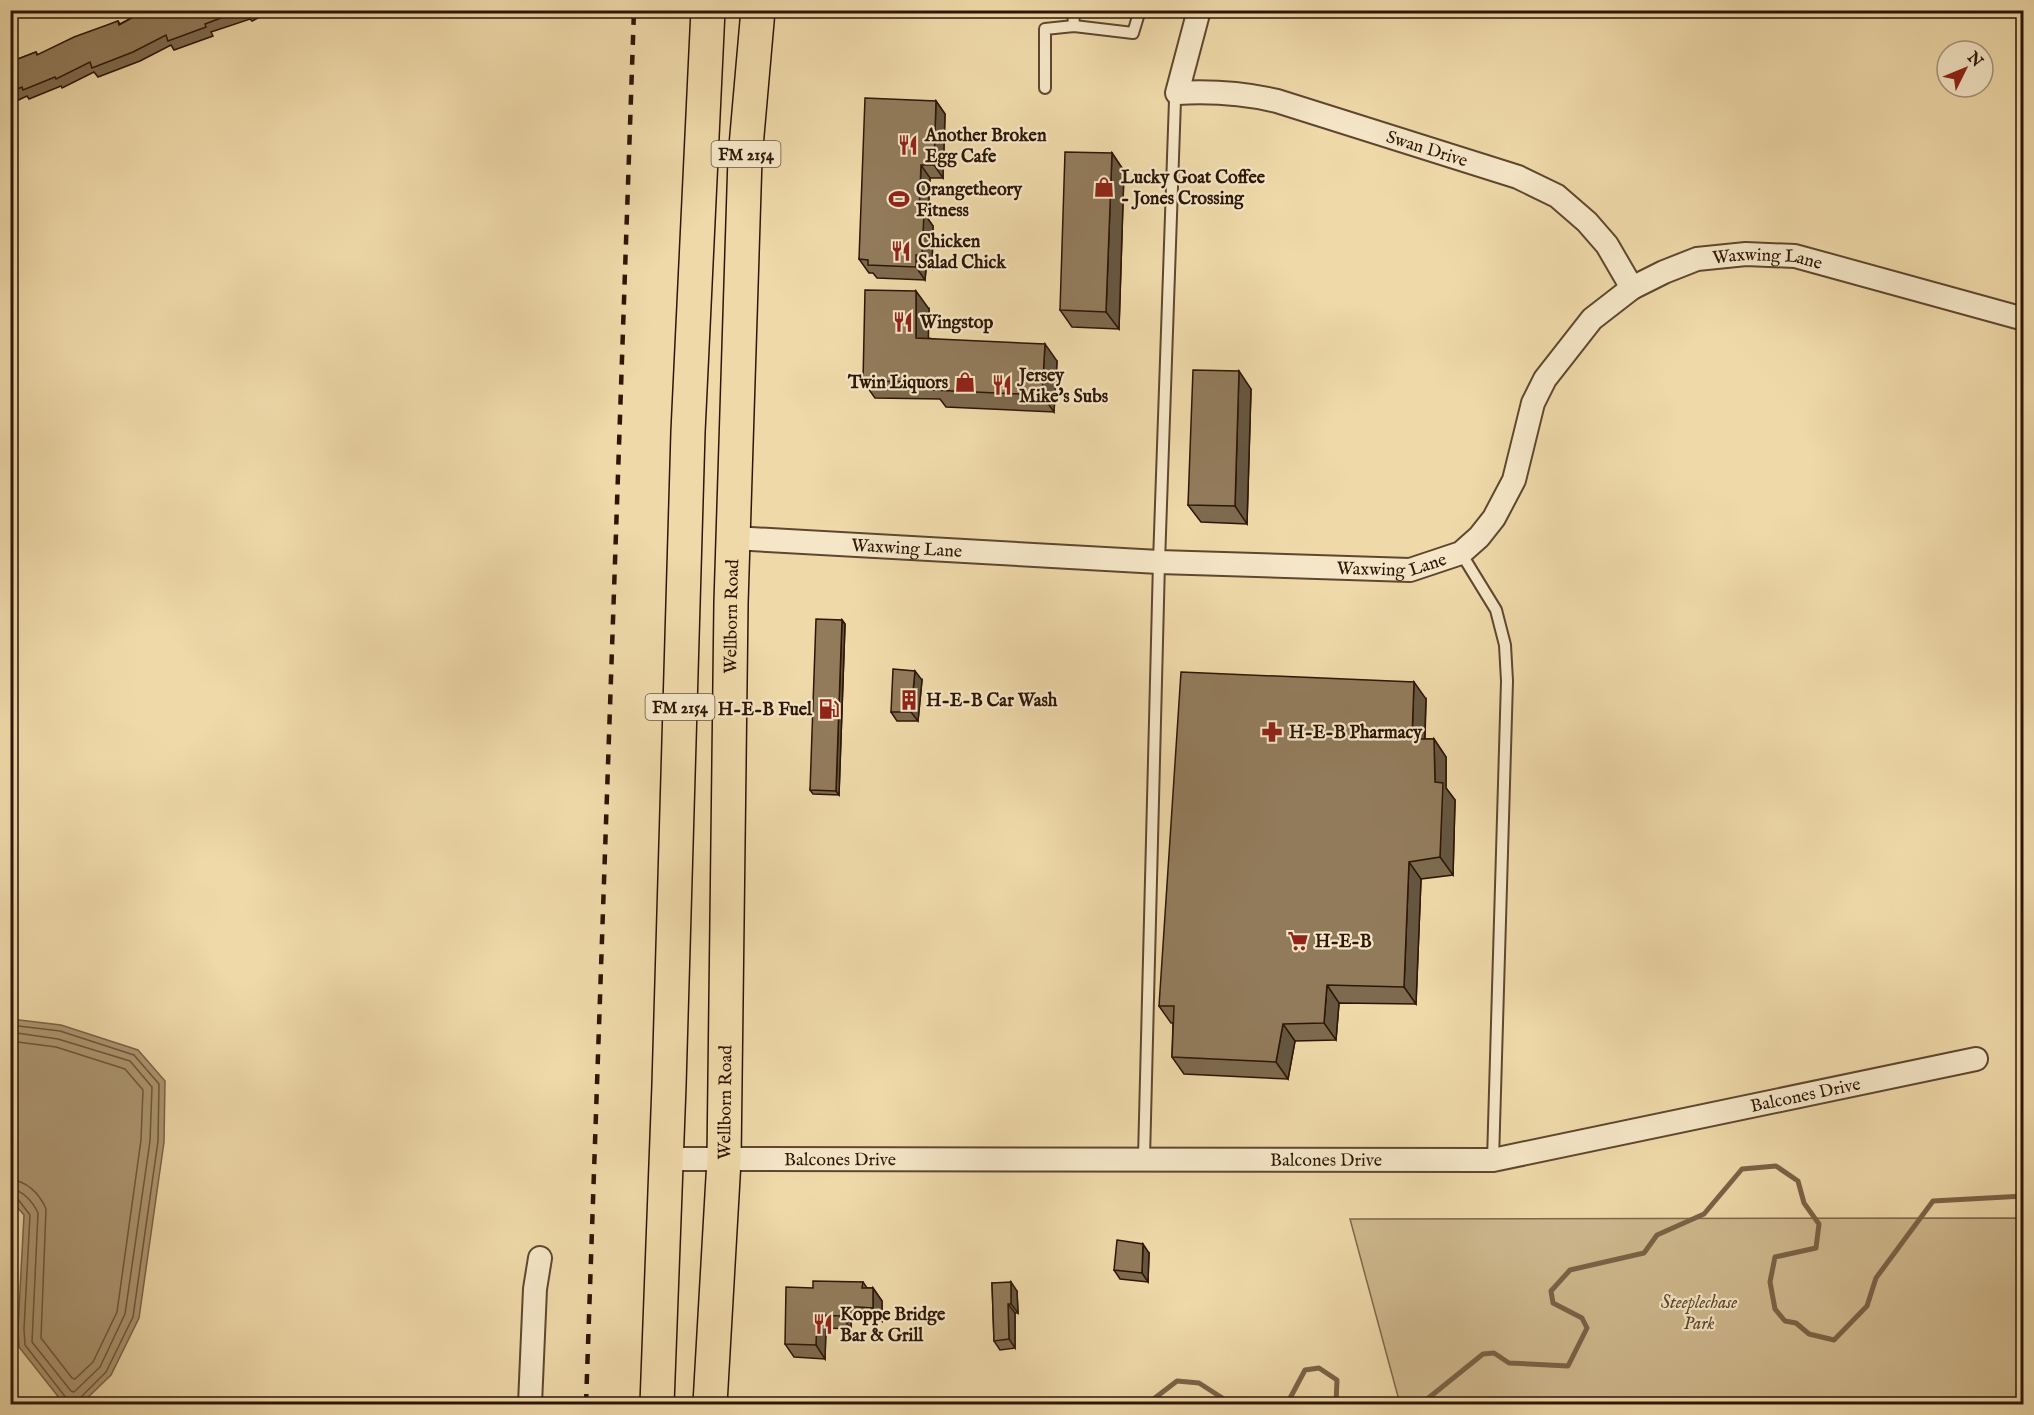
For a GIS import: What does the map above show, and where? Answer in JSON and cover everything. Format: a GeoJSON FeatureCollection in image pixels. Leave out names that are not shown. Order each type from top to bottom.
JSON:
{"type":"FeatureCollection","features":[{"type":"Feature","properties":{"kind":"main road","name":"FM 2154"},"geometry":{"type":"LineString","coordinates":[[657,1404],[688,432],[708,10]]}},
{"type":"Feature","properties":{"kind":"main road","name":"Wellborn Road"},"geometry":{"type":"LineString","coordinates":[[710,1404],[724,1160],[733,538],[745,158],[758,10]]}},
{"type":"Feature","properties":{"kind":"street"},"geometry":{"type":"LineString","coordinates":[[1177,93],[1199,10]]}},
{"type":"Feature","properties":{"kind":"street","name":"Swan Drive"},"geometry":{"type":"LineString","coordinates":[[1177,93],[1247,94],[1276,101],[1518,177],[1557,196],[1587,222],[1606,245],[1632,288]]}},
{"type":"Feature","properties":{"kind":"street","name":"Waxwing Lane"},"geometry":{"type":"LineString","coordinates":[[733,538],[1159,562],[1410,570],[1461,553],[1479,537],[1494,518],[1514,480],[1533,403],[1545,379],[1592,319],[1632,288],[1664,272],[1697,259],[1746,254],[1795,256],[2024,319]]}},
{"type":"Feature","properties":{"kind":"street","name":"Balcones Drive"},"geometry":{"type":"LineString","coordinates":[[666,1159],[1493,1160],[1976,1059]]}},
{"type":"Feature","properties":{"kind":"street"},"geometry":{"type":"LineString","coordinates":[[530,1404],[535,1288],[540,1258]]}},
{"type":"Feature","properties":{"kind":"lane"},"geometry":{"type":"LineString","coordinates":[[1073,10],[1074,26]]}},
{"type":"Feature","properties":{"kind":"lane"},"geometry":{"type":"LineString","coordinates":[[1045,88],[1046,29],[1074,26],[1133,33],[1140,10]]}},
{"type":"Feature","properties":{"kind":"lane"},"geometry":{"type":"LineString","coordinates":[[1144,1158],[1159,562],[1177,93]]}},
{"type":"Feature","properties":{"kind":"lane"},"geometry":{"type":"LineString","coordinates":[[1461,553],[1496,610],[1505,645],[1507,681],[1493,1160]]}},
{"type":"Feature","properties":{"kind":"green space","name":"Steeplechase Park"},"geometry":{"type":"Polygon","coordinates":[[[2023,1218],[2023,1404],[1400,1404],[1350,1219],[2023,1218]]]}},
{"type":"Feature","properties":{"kind":"water"},"geometry":{"type":"Polygon","coordinates":[[[11,1019],[61,1025],[138,1050],[165,1081],[164,1142],[139,1318],[111,1375],[81,1404],[64,1404],[19,1347],[24,1215],[11,1200],[11,1019]]]}},
{"type":"Feature","properties":{"kind":"building"},"geometry":{"type":"Polygon","coordinates":[[[146,10],[242,10],[168,41],[166,35],[133,52],[92,68],[90,62],[56,79],[55,77],[23,90],[22,87],[10,92],[10,62],[36,52],[37,55],[74,37],[118,21],[119,25],[146,10]]]}},
{"type":"Feature","properties":{"kind":"building"},"geometry":{"type":"Polygon","coordinates":[[[865,98],[936,101],[934,165],[921,165],[919,212],[924,213],[922,256],[916,255],[916,267],[868,265],[868,260],[859,259],[865,98]]]}},
{"type":"Feature","properties":{"kind":"building"},"geometry":{"type":"Polygon","coordinates":[[[1065,152],[1112,153],[1106,312],[1060,310],[1065,152]]]}},
{"type":"Feature","properties":{"kind":"building"},"geometry":{"type":"Polygon","coordinates":[[[865,290],[916,291],[916,338],[1045,344],[1042,395],[933,390],[934,382],[863,381],[865,290]]]}},
{"type":"Feature","properties":{"kind":"building"},"geometry":{"type":"Polygon","coordinates":[[[1193,370],[1239,371],[1235,506],[1188,505],[1193,370]]]}},
{"type":"Feature","properties":{"kind":"building","name":"H-E-B Fuel"},"geometry":{"type":"Polygon","coordinates":[[[816,619],[842,620],[836,791],[810,790],[816,619]]]}},
{"type":"Feature","properties":{"kind":"building"},"geometry":{"type":"Polygon","coordinates":[[[893,669],[915,671],[911,712],[891,712],[893,669]]]}},
{"type":"Feature","properties":{"kind":"building","name":"H-E-B"},"geometry":{"type":"Polygon","coordinates":[[[1181,672],[1414,682],[1412,739],[1434,739],[1435,782],[1443,783],[1440,857],[1409,862],[1404,987],[1327,985],[1324,1023],[1283,1024],[1276,1062],[1172,1057],[1174,1006],[1159,1006],[1181,672]]]}},
{"type":"Feature","properties":{"kind":"building"},"geometry":{"type":"Polygon","coordinates":[[[1117,1240],[1143,1244],[1142,1273],[1114,1270],[1117,1240]]]}},
{"type":"Feature","properties":{"kind":"building"},"geometry":{"type":"Polygon","coordinates":[[[813,1281],[863,1282],[862,1288],[873,1288],[873,1308],[842,1306],[841,1316],[817,1315],[816,1345],[785,1344],[786,1287],[813,1288],[813,1281]]]}},
{"type":"Feature","properties":{"kind":"building"},"geometry":{"type":"Polygon","coordinates":[[[1011,1282],[1011,1304],[1008,1304],[1009,1339],[994,1341],[992,1283],[1011,1282]]]}},
{"type":"Feature","properties":{"kind":"waterway"},"geometry":{"type":"LineString","coordinates":[[1421,1404],[1483,1354],[1494,1353],[1509,1363],[1568,1366],[1587,1328],[1582,1318],[1553,1303],[1551,1291],[1570,1270],[1644,1253],[1657,1235],[1704,1214],[1742,1169],[1776,1166],[1798,1181],[1804,1203],[1819,1224],[1816,1248],[1775,1257],[1770,1282],[1775,1309],[1785,1321],[1796,1323],[1809,1334],[1834,1340],[1867,1306],[1876,1278],[1933,1201],[2024,1196]]}},
{"type":"Feature","properties":{"kind":"waterway"},"geometry":{"type":"LineString","coordinates":[[1147,1404],[1177,1381],[1199,1383],[1227,1401],[1288,1402],[1305,1370],[1319,1368],[1337,1380],[1336,1404]]}},
{"type":"Feature","properties":{"kind":"railway"},"geometry":{"type":"LineString","coordinates":[[586,1404],[634,10]]}},
{"type":"Feature","properties":{"kind":"place","name":"Another Broken Egg Cafe"},"geometry":{"type":"Point","coordinates":[908,145]}},
{"type":"Feature","properties":{"kind":"place","name":"Lucky Goat Coffee - Jones Crossing"},"geometry":{"type":"Point","coordinates":[1104,187]}},
{"type":"Feature","properties":{"kind":"place","name":"Orangetheory Fitness"},"geometry":{"type":"Point","coordinates":[899,199]}},
{"type":"Feature","properties":{"kind":"place","name":"Chicken Salad Chick"},"geometry":{"type":"Point","coordinates":[901,251]}},
{"type":"Feature","properties":{"kind":"place","name":"Wingstop"},"geometry":{"type":"Point","coordinates":[903,322]}},
{"type":"Feature","properties":{"kind":"place","name":"Twin Liquors"},"geometry":{"type":"Point","coordinates":[965,382]}},
{"type":"Feature","properties":{"kind":"place","name":"Jersey Mike's Subs"},"geometry":{"type":"Point","coordinates":[1002,385]}},
{"type":"Feature","properties":{"kind":"place","name":"H-E-B Car Wash"},"geometry":{"type":"Point","coordinates":[909,700]}},
{"type":"Feature","properties":{"kind":"place","name":"H-E-B Fuel"},"geometry":{"type":"Point","coordinates":[829,709]}},
{"type":"Feature","properties":{"kind":"place","name":"H-E-B Pharmacy"},"geometry":{"type":"Point","coordinates":[1272,732]}},
{"type":"Feature","properties":{"kind":"place","name":"H-E-B"},"geometry":{"type":"Point","coordinates":[1298,941]}},
{"type":"Feature","properties":{"kind":"place","name":"Koppe Bridge Bar & Grill"},"geometry":{"type":"Point","coordinates":[823,1324]}}]}
